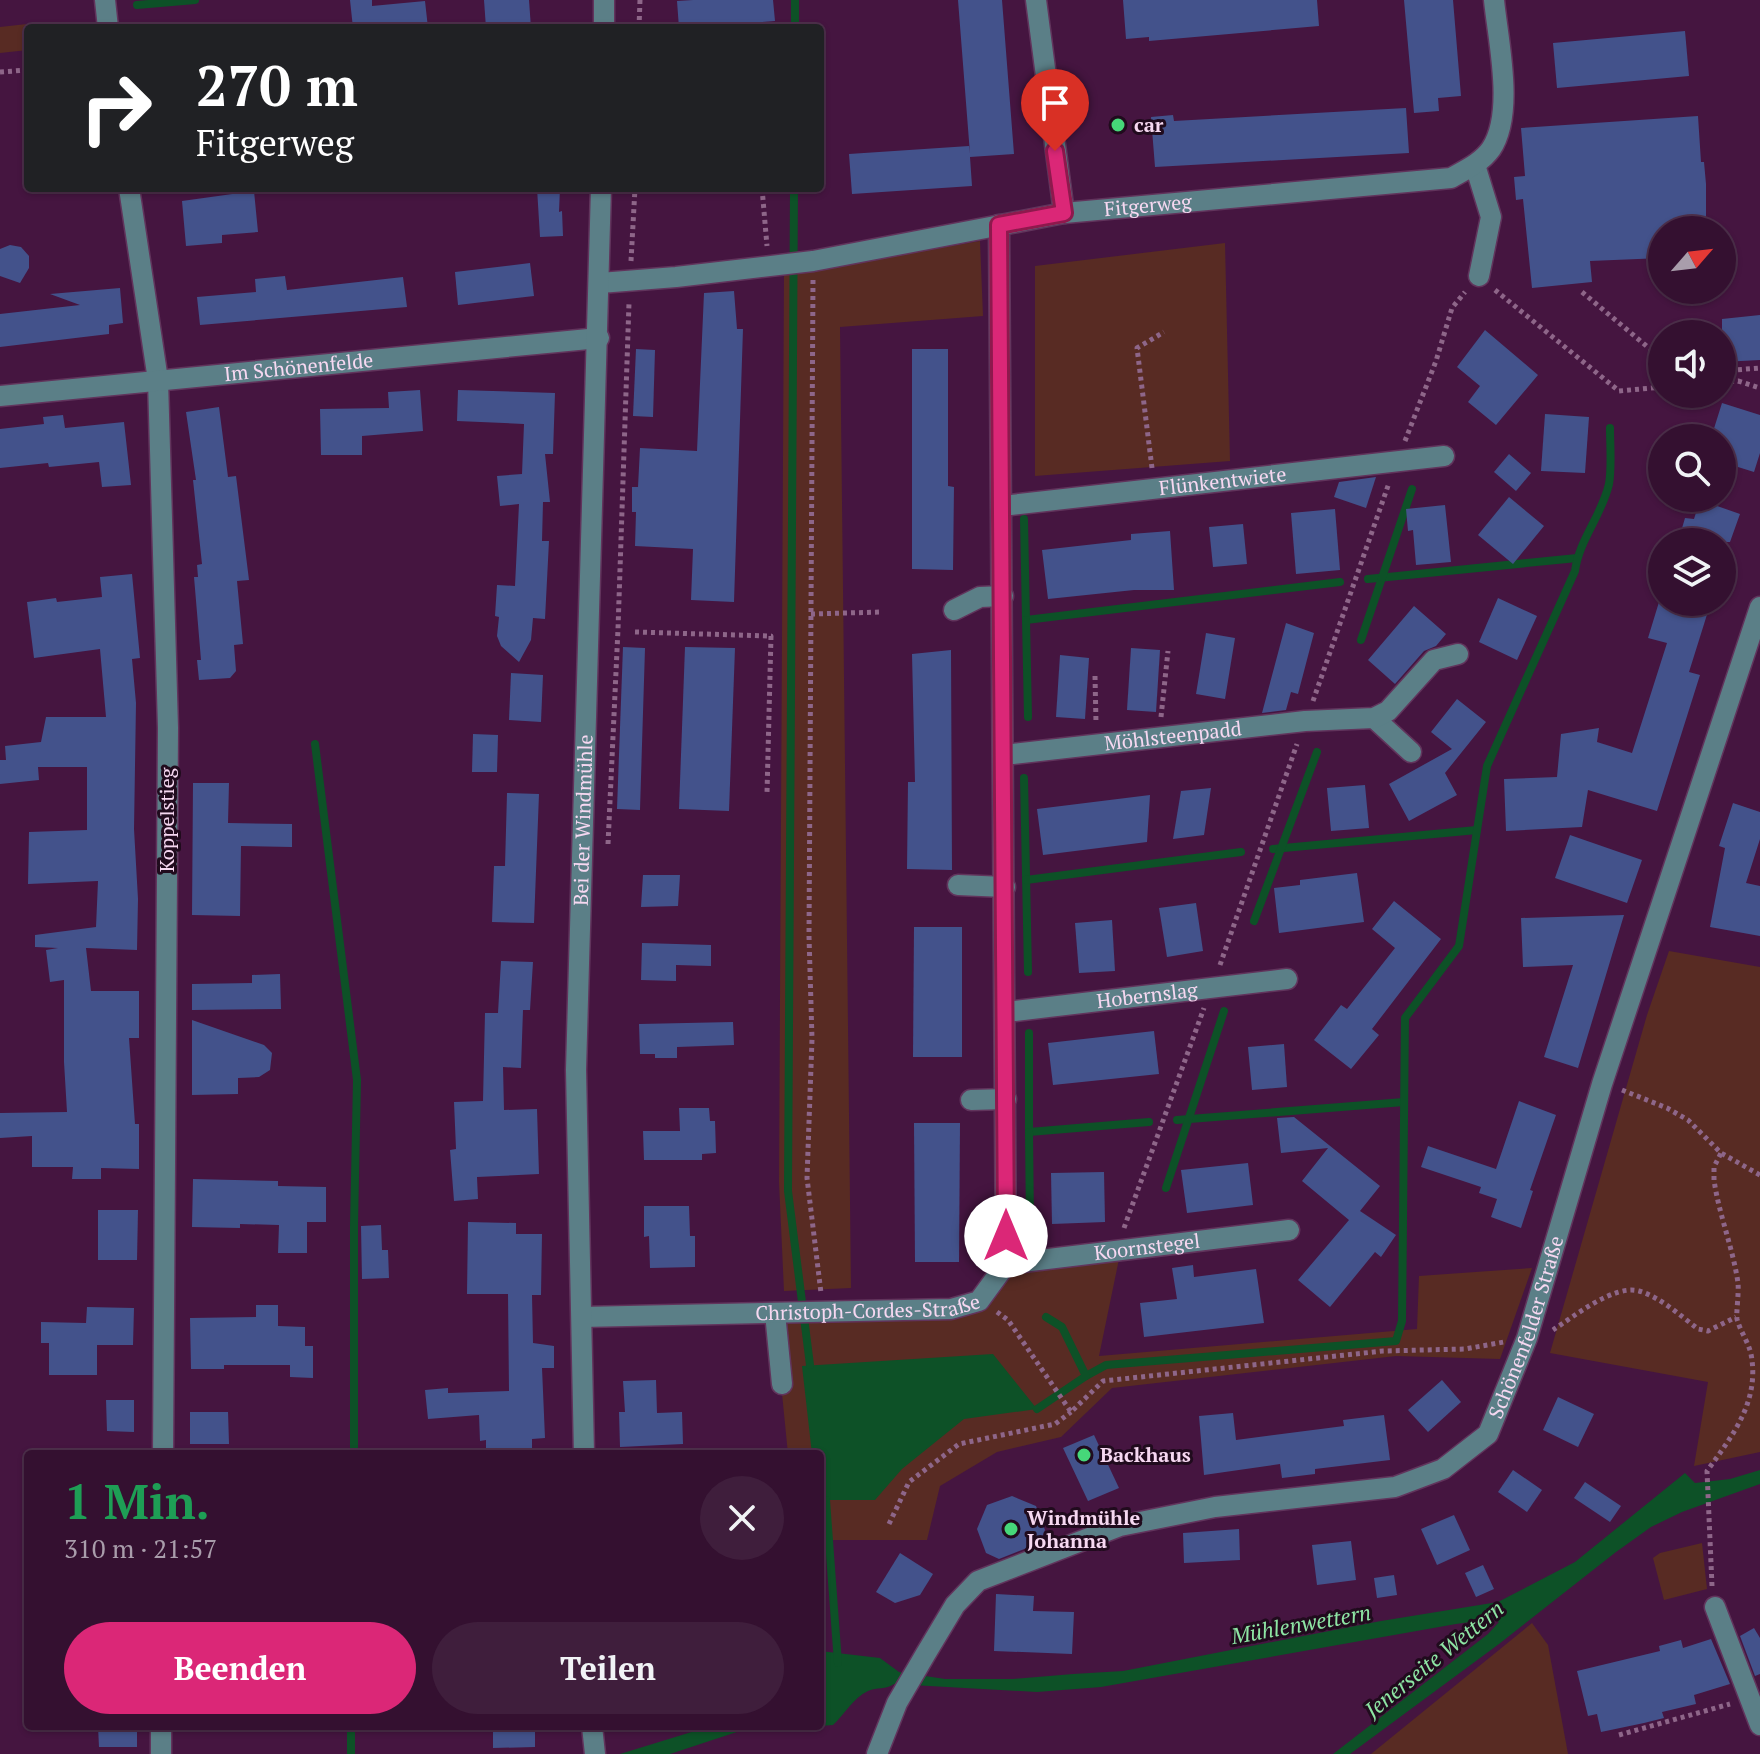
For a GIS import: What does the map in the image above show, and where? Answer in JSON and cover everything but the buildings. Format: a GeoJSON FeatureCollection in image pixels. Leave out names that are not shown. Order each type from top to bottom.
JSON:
{"type":"FeatureCollection","features":[{"type":"Feature","properties":{"kind":"street"},"geometry":{"type":"LineString","coordinates":[[105,0],[108,24]]}},
{"type":"Feature","properties":{"kind":"street"},"geometry":{"type":"LineString","coordinates":[[604,0],[604,24]]}},
{"type":"Feature","properties":{"kind":"street"},"geometry":{"type":"LineString","coordinates":[[1036,0],[1064,213]]}},
{"type":"Feature","properties":{"kind":"street"},"geometry":{"type":"LineString","coordinates":[[1479,276],[1491,217],[1475,165],[1492,147],[1505,109],[1494,0]]}},
{"type":"Feature","properties":{"kind":"street","name":"Fitgerweg"},"geometry":{"type":"LineString","coordinates":[[600,283],[813,261],[1064,213],[1451,178],[1475,165]]}},
{"type":"Feature","properties":{"kind":"street","name":"Koppelstieg"},"geometry":{"type":"LineString","coordinates":[[130,192],[158,380],[168,728],[163,1450]]}},
{"type":"Feature","properties":{"kind":"street","name":"Bei der Windmühle"},"geometry":{"type":"LineString","coordinates":[[584,1450],[576,1070],[601,192]]}},
{"type":"Feature","properties":{"kind":"street"},"geometry":{"type":"LineString","coordinates":[[999,225],[1006,1264]]}},
{"type":"Feature","properties":{"kind":"street","name":"Im Schönenfelde"},"geometry":{"type":"LineString","coordinates":[[0,396],[599,338]]}},
{"type":"Feature","properties":{"kind":"street","name":"Flünkentwiete"},"geometry":{"type":"LineString","coordinates":[[1002,506],[1444,456]]}},
{"type":"Feature","properties":{"kind":"street"},"geometry":{"type":"LineString","coordinates":[[954,610],[980,597],[1003,596]]}},
{"type":"Feature","properties":{"kind":"street","name":"Schönenfelder Straße"},"geometry":{"type":"LineString","coordinates":[[877,1754],[897,1703],[925,1655],[955,1605],[978,1581],[1120,1526],[1215,1507],[1395,1487],[1443,1469],[1488,1434],[1527,1338],[1602,1084],[1760,607]]}},
{"type":"Feature","properties":{"kind":"street"},"geometry":{"type":"LineString","coordinates":[[1411,752],[1374,718],[1388,711],[1434,660],[1458,654]]}},
{"type":"Feature","properties":{"kind":"street","name":"Möhlsteenpadd"},"geometry":{"type":"LineString","coordinates":[[1004,755],[1305,721],[1374,718]]}},
{"type":"Feature","properties":{"kind":"street"},"geometry":{"type":"LineString","coordinates":[[958,885],[1005,887]]}},
{"type":"Feature","properties":{"kind":"street","name":"Hobernslag"},"geometry":{"type":"LineString","coordinates":[[1006,1012],[1287,979]]}},
{"type":"Feature","properties":{"kind":"street"},"geometry":{"type":"LineString","coordinates":[[971,1100],[1006,1099]]}},
{"type":"Feature","properties":{"kind":"street","name":"Koornstegel"},"geometry":{"type":"LineString","coordinates":[[1006,1264],[1289,1230]]}},
{"type":"Feature","properties":{"kind":"street","name":"Christoph-Cordes-Straße"},"geometry":{"type":"LineString","coordinates":[[582,1317],[951,1309],[979,1301],[1006,1264]]}},
{"type":"Feature","properties":{"kind":"street"},"geometry":{"type":"LineString","coordinates":[[775,1313],[782,1384]]}},
{"type":"Feature","properties":{"kind":"street"},"geometry":{"type":"LineString","coordinates":[[1715,1607],[1760,1724]]}},
{"type":"Feature","properties":{"kind":"street"},"geometry":{"type":"LineString","coordinates":[[161,1730],[161,1754]]}},
{"type":"Feature","properties":{"kind":"street"},"geometry":{"type":"LineString","coordinates":[[592,1730],[595,1753]]}},
{"type":"Feature","properties":{"kind":"path"},"geometry":{"type":"LineString","coordinates":[[639,24],[640,0]]}},
{"type":"Feature","properties":{"kind":"path"},"geometry":{"type":"LineString","coordinates":[[0,72],[24,70]]}},
{"type":"Feature","properties":{"kind":"path"},"geometry":{"type":"LineString","coordinates":[[607,858],[635,192]]}},
{"type":"Feature","properties":{"kind":"path"},"geometry":{"type":"LineString","coordinates":[[762,192],[769,267]]}},
{"type":"Feature","properties":{"kind":"path"},"geometry":{"type":"LineString","coordinates":[[813,261],[809,936],[812,1039],[807,1178],[823,1310]]}},
{"type":"Feature","properties":{"kind":"path"},"geometry":{"type":"LineString","coordinates":[[1218,968],[1397,462],[1436,361],[1452,308],[1479,276],[1619,391],[1648,388]]}},
{"type":"Feature","properties":{"kind":"path"},"geometry":{"type":"LineString","coordinates":[[1582,292],[1648,347]]}},
{"type":"Feature","properties":{"kind":"path"},"geometry":{"type":"LineString","coordinates":[[1155,488],[1137,348],[1164,332]]}},
{"type":"Feature","properties":{"kind":"path"},"geometry":{"type":"LineString","coordinates":[[1736,370],[1760,368]]}},
{"type":"Feature","properties":{"kind":"path"},"geometry":{"type":"LineString","coordinates":[[1736,381],[1760,388]]}},
{"type":"Feature","properties":{"kind":"path"},"geometry":{"type":"LineString","coordinates":[[811,614],[882,612]]}},
{"type":"Feature","properties":{"kind":"path"},"geometry":{"type":"LineString","coordinates":[[635,632],[771,636],[767,793]]}},
{"type":"Feature","properties":{"kind":"path"},"geometry":{"type":"LineString","coordinates":[[1159,738],[1168,651]]}},
{"type":"Feature","properties":{"kind":"path"},"geometry":{"type":"LineString","coordinates":[[1095,676],[1097,745]]}},
{"type":"Feature","properties":{"kind":"path"},"geometry":{"type":"LineString","coordinates":[[1115,1251],[1205,1007]]}},
{"type":"Feature","properties":{"kind":"path"},"geometry":{"type":"LineString","coordinates":[[1602,1084],[1645,1099],[1688,1120],[1721,1153],[1760,1175]]}},
{"type":"Feature","properties":{"kind":"path"},"geometry":{"type":"LineString","coordinates":[[1715,1607],[1707,1471],[1734,1435],[1751,1397],[1753,1375],[1751,1353],[1736,1317],[1738,1281],[1714,1180],[1714,1167],[1721,1153]]}},
{"type":"Feature","properties":{"kind":"path"},"geometry":{"type":"LineString","coordinates":[[1542,1333],[1603,1299],[1631,1290],[1648,1295],[1698,1329],[1708,1331],[1736,1317]]}},
{"type":"Feature","properties":{"kind":"path"},"geometry":{"type":"LineString","coordinates":[[979,1301],[1008,1320],[1071,1412]]}},
{"type":"Feature","properties":{"kind":"path"},"geometry":{"type":"LineString","coordinates":[[889,1524],[909,1482],[959,1444],[1055,1424],[1103,1381],[1383,1351],[1465,1349],[1510,1341]]}},
{"type":"Feature","properties":{"kind":"path"},"geometry":{"type":"LineString","coordinates":[[1619,1735],[1750,1698]]}},
{"type":"Feature","properties":{"kind":"shaded area"},"geometry":{"type":"Polygon","coordinates":[[[24,24],[24,50],[0,53],[0,27],[24,24]]]}},
{"type":"Feature","properties":{"kind":"shaded area"},"geometry":{"type":"Polygon","coordinates":[[[980,241],[983,316],[840,327],[851,1288],[784,1291],[779,1182],[784,275],[980,241]]]}},
{"type":"Feature","properties":{"kind":"shaded area"},"geometry":{"type":"Polygon","coordinates":[[[1225,243],[1230,461],[1035,476],[1035,266],[1225,243]]]}},
{"type":"Feature","properties":{"kind":"shaded area"},"geometry":{"type":"Polygon","coordinates":[[[1669,951],[1760,967],[1760,1452],[1694,1466],[1708,1382],[1550,1353],[1647,1015],[1669,951]]]}},
{"type":"Feature","properties":{"kind":"shaded area"},"geometry":{"type":"Polygon","coordinates":[[[1119,1259],[1099,1356],[1417,1329],[1419,1276],[1532,1268],[1500,1359],[1396,1356],[1112,1388],[1061,1437],[997,1452],[940,1486],[927,1540],[824,1540],[824,1450],[788,1450],[775,1323],[954,1316],[1010,1274],[1119,1259]]]}},
{"type":"Feature","properties":{"kind":"shaded area"},"geometry":{"type":"Polygon","coordinates":[[[993,1354],[1037,1409],[964,1419],[902,1469],[875,1500],[826,1500],[824,1450],[812,1450],[802,1366],[993,1354]]]}},
{"type":"Feature","properties":{"kind":"shaded area"},"geometry":{"type":"Polygon","coordinates":[[[1760,1470],[1760,1484],[1682,1512],[1651,1527],[1350,1754],[1333,1754],[1488,1634],[1499,1622],[1492,1619],[1456,1624],[1101,1687],[1037,1692],[894,1684],[868,1691],[853,1702],[833,1725],[824,1726],[824,1651],[880,1658],[899,1672],[945,1679],[1013,1679],[1123,1671],[1381,1621],[1498,1602],[1575,1562],[1685,1473],[1695,1483],[1730,1479],[1760,1470]]]}},
{"type":"Feature","properties":{"kind":"shaded area"},"geometry":{"type":"Polygon","coordinates":[[[1702,1543],[1707,1589],[1664,1600],[1653,1558],[1660,1553],[1702,1543]]]}},
{"type":"Feature","properties":{"kind":"shaded area"},"geometry":{"type":"Polygon","coordinates":[[[1532,1623],[1548,1645],[1568,1754],[1371,1754],[1532,1623]]]}},
{"type":"Feature","properties":{"kind":"shaded area"},"geometry":{"type":"Polygon","coordinates":[[[698,1730],[743,1730],[670,1754],[620,1754],[698,1730]]]}},
{"type":"Feature","properties":{"kind":"waterway"},"geometry":{"type":"LineString","coordinates":[[137,5],[195,0]]}},
{"type":"Feature","properties":{"kind":"waterway"},"geometry":{"type":"LineString","coordinates":[[795,0],[795,24]]}},
{"type":"Feature","properties":{"kind":"waterway"},"geometry":{"type":"LineString","coordinates":[[794,192],[788,1191],[810,1365]]}},
{"type":"Feature","properties":{"kind":"waterway"},"geometry":{"type":"LineString","coordinates":[[1086,1376],[1106,1365],[1396,1341],[1402,1321],[1405,1018],[1459,946],[1487,766],[1606,495],[1610,470],[1610,428]]}},
{"type":"Feature","properties":{"kind":"waterway"},"geometry":{"type":"LineString","coordinates":[[1361,640],[1412,489]]}},
{"type":"Feature","properties":{"kind":"waterway"},"geometry":{"type":"LineString","coordinates":[[1024,519],[1026,620],[1340,582]]}},
{"type":"Feature","properties":{"kind":"waterway"},"geometry":{"type":"LineString","coordinates":[[1368,579],[1577,558]]}},
{"type":"Feature","properties":{"kind":"waterway"},"geometry":{"type":"LineString","coordinates":[[1026,620],[1028,717]]}},
{"type":"Feature","properties":{"kind":"waterway"},"geometry":{"type":"LineString","coordinates":[[315,744],[357,1080],[354,1450]]}},
{"type":"Feature","properties":{"kind":"waterway"},"geometry":{"type":"LineString","coordinates":[[1254,921],[1317,752]]}},
{"type":"Feature","properties":{"kind":"waterway"},"geometry":{"type":"LineString","coordinates":[[1024,778],[1028,972]]}},
{"type":"Feature","properties":{"kind":"waterway"},"geometry":{"type":"LineString","coordinates":[[1273,849],[1477,830]]}},
{"type":"Feature","properties":{"kind":"waterway"},"geometry":{"type":"LineString","coordinates":[[1026,880],[1241,852]]}},
{"type":"Feature","properties":{"kind":"waterway"},"geometry":{"type":"LineString","coordinates":[[1166,1188],[1224,1011]]}},
{"type":"Feature","properties":{"kind":"waterway"},"geometry":{"type":"LineString","coordinates":[[1029,1033],[1029,1132],[1149,1122]]}},
{"type":"Feature","properties":{"kind":"waterway"},"geometry":{"type":"LineString","coordinates":[[1177,1120],[1404,1102]]}},
{"type":"Feature","properties":{"kind":"waterway"},"geometry":{"type":"LineString","coordinates":[[1029,1132],[1030,1224]]}},
{"type":"Feature","properties":{"kind":"waterway"},"geometry":{"type":"LineString","coordinates":[[1037,1409],[1086,1376],[1062,1327],[1046,1317]]}},
{"type":"Feature","properties":{"kind":"waterway"},"geometry":{"type":"LineString","coordinates":[[826,1500],[838,1663]]}},
{"type":"Feature","properties":{"kind":"waterway"},"geometry":{"type":"LineString","coordinates":[[351,1730],[351,1754]]}},
{"type":"Feature","properties":{"kind":"place","name":"car"},"geometry":{"type":"Point","coordinates":[1118,125]}},
{"type":"Feature","properties":{"kind":"place","name":"Backhaus"},"geometry":{"type":"Point","coordinates":[1084,1455]}},
{"type":"Feature","properties":{"kind":"place","name":"Windmühle Johanna"},"geometry":{"type":"Point","coordinates":[1011,1529]}},
{"type":"Feature","properties":{"kind":"route"},"geometry":{"type":"LineString","coordinates":[[1006,1236],[999,225],[1064,213],[1055,151]]}},
{"type":"Feature","properties":{"kind":"water label","name":"Mühlenwettern"},"geometry":{"type":"Point","coordinates":[1301,1624]}},
{"type":"Feature","properties":{"kind":"water label","name":"Jenerseite Wettern"},"geometry":{"type":"Point","coordinates":[1434,1659]}}]}
